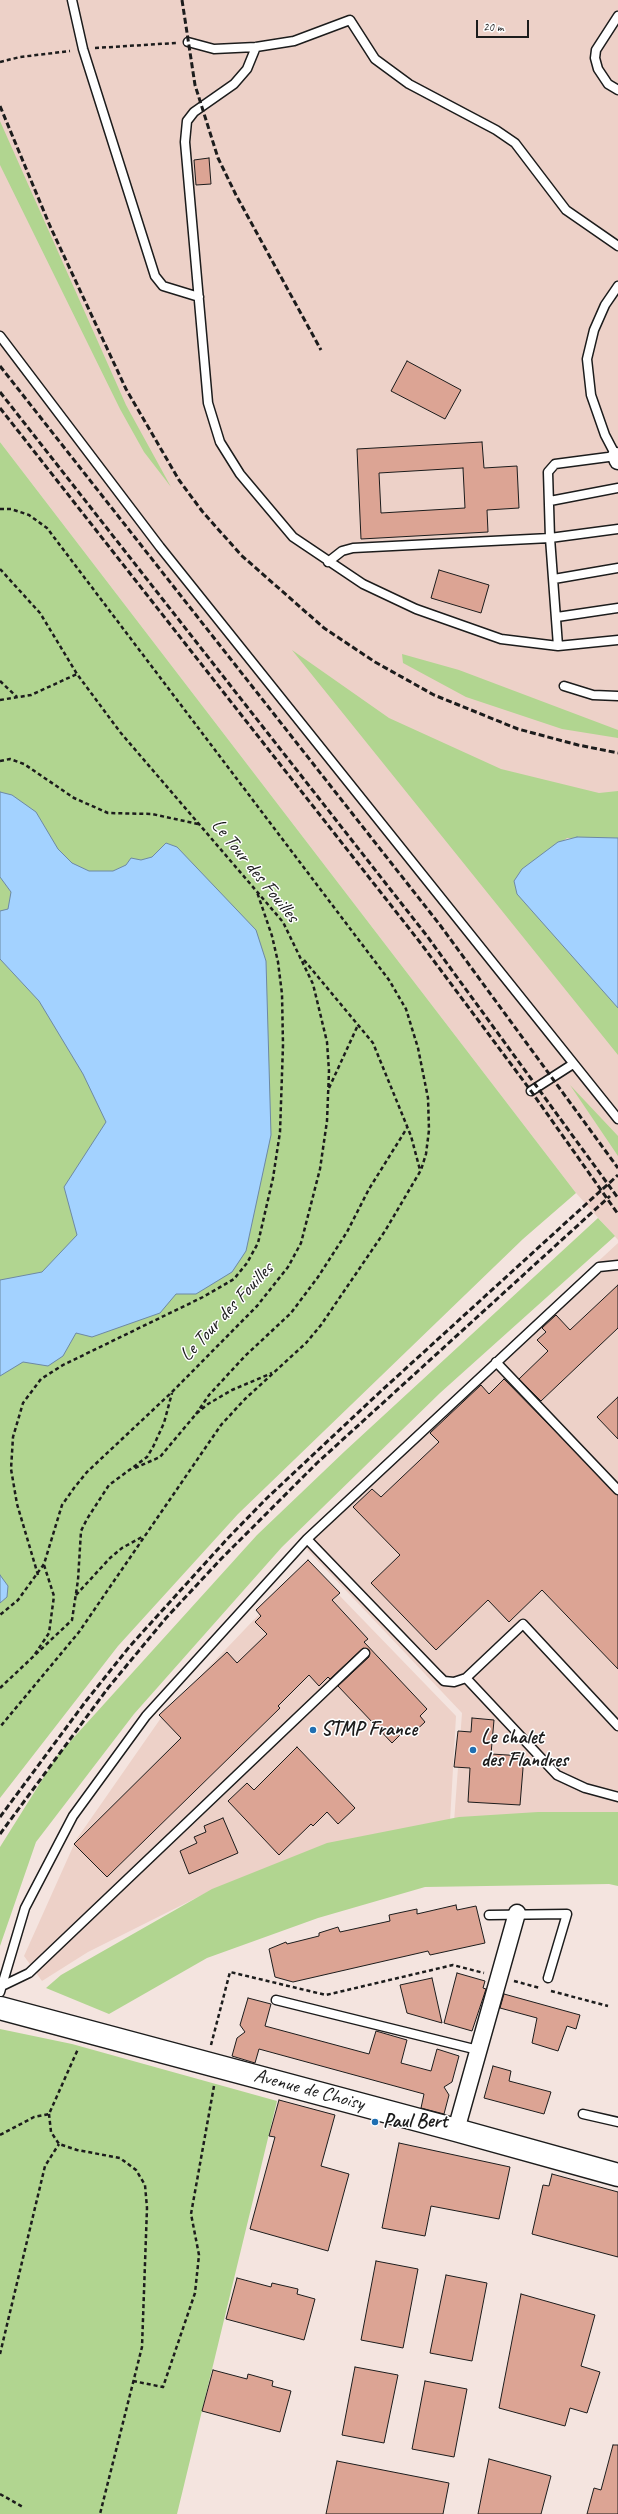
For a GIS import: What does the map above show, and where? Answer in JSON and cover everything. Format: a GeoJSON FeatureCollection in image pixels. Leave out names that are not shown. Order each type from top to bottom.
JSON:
{"type":"FeatureCollection","features":[{"type":"Feature","properties":{"kind":"main road","name":"Avenue de Choisy"},"geometry":{"type":"LineString","coordinates":[[0,2008],[206,2062],[618,2175]]}},
{"type":"Feature","properties":{"kind":"street"},"geometry":{"type":"LineString","coordinates":[[456,2130],[516,1913]]}},
{"type":"Feature","properties":{"kind":"lane"},"geometry":{"type":"LineString","coordinates":[[72,0],[83,49],[155,276],[163,286],[199,297]]}},
{"type":"Feature","properties":{"kind":"lane"},"geometry":{"type":"LineString","coordinates":[[618,16],[596,50],[595,58],[598,69],[608,84],[618,90]]}},
{"type":"Feature","properties":{"kind":"lane"},"geometry":{"type":"LineString","coordinates":[[188,42],[214,49],[256,47],[294,41],[350,20],[376,59],[408,84],[496,130],[515,143],[566,210],[618,246]]}},
{"type":"Feature","properties":{"kind":"lane"},"geometry":{"type":"LineString","coordinates":[[256,47],[247,69],[234,84],[194,112],[187,121],[185,142],[208,403],[220,442],[240,474],[293,537],[328,562],[363,584],[457,625],[501,639],[558,646],[618,640]]}},
{"type":"Feature","properties":{"kind":"lane"},"geometry":{"type":"LineString","coordinates":[[558,646],[550,538],[548,472],[555,464],[617,458],[605,435],[591,395],[587,359],[594,330],[605,305],[618,286]]}},
{"type":"Feature","properties":{"kind":"lane"},"geometry":{"type":"LineString","coordinates":[[0,336],[160,546],[618,1119]]}},
{"type":"Feature","properties":{"kind":"lane"},"geometry":{"type":"LineString","coordinates":[[550,500],[618,488]]}},
{"type":"Feature","properties":{"kind":"lane"},"geometry":{"type":"LineString","coordinates":[[328,562],[342,551],[353,548],[550,538],[618,529]]}},
{"type":"Feature","properties":{"kind":"lane"},"geometry":{"type":"LineString","coordinates":[[554,579],[618,568]]}},
{"type":"Feature","properties":{"kind":"lane"},"geometry":{"type":"LineString","coordinates":[[557,617],[618,608]]}},
{"type":"Feature","properties":{"kind":"lane"},"geometry":{"type":"LineString","coordinates":[[564,686],[593,695],[618,696]]}},
{"type":"Feature","properties":{"kind":"lane"},"geometry":{"type":"LineString","coordinates":[[531,1091],[573,1064]]}},
{"type":"Feature","properties":{"kind":"lane"},"geometry":{"type":"LineString","coordinates":[[1,1989],[25,1908],[73,1816],[146,1716],[308,1539],[599,1267],[618,1265]]}},
{"type":"Feature","properties":{"kind":"lane"},"geometry":{"type":"LineString","coordinates":[[496,1362],[618,1490]]}},
{"type":"Feature","properties":{"kind":"lane"},"geometry":{"type":"LineString","coordinates":[[308,1539],[444,1680],[454,1682],[466,1678],[523,1624],[618,1726]]}},
{"type":"Feature","properties":{"kind":"lane"},"geometry":{"type":"LineString","coordinates":[[1,1989],[29,1974],[365,1653]]}},
{"type":"Feature","properties":{"kind":"lane"},"geometry":{"type":"LineString","coordinates":[[466,1678],[556,1776],[585,1788],[618,1797]]}},
{"type":"Feature","properties":{"kind":"lane"},"geometry":{"type":"LineString","coordinates":[[489,1915],[516,1913],[566,1914],[548,1978]]}},
{"type":"Feature","properties":{"kind":"lane"},"geometry":{"type":"LineString","coordinates":[[276,2000],[478,2050]]}},
{"type":"Feature","properties":{"kind":"lane"},"geometry":{"type":"LineString","coordinates":[[583,2114],[618,2122]]}},
{"type":"Feature","properties":{"kind":"path"},"geometry":{"type":"LineString","coordinates":[[0,509],[11,509],[29,515],[51,533],[389,980],[406,1009],[418,1048],[428,1098],[429,1130],[426,1154],[421,1170],[385,1231],[321,1325],[221,1425],[79,1632],[0,1727]]}},
{"type":"Feature","properties":{"kind":"path","name":"Le Tour des Fouilles"},"geometry":{"type":"LineString","coordinates":[[0,570],[40,613],[77,674],[120,732],[283,922],[313,984],[327,1042],[329,1090],[327,1121],[320,1169],[310,1215],[301,1243],[274,1287],[172,1392],[87,1472],[62,1505],[44,1564],[38,1576],[18,1600],[0,1615]]}},
{"type":"Feature","properties":{"kind":"path"},"geometry":{"type":"LineString","coordinates":[[0,700],[31,695],[77,674]]}},
{"type":"Feature","properties":{"kind":"path"},"geometry":{"type":"LineString","coordinates":[[0,681],[17,697]]}},
{"type":"Feature","properties":{"kind":"path"},"geometry":{"type":"LineString","coordinates":[[0,761],[10,759],[24,764],[74,798],[108,813],[152,814],[199,824]]}},
{"type":"Feature","properties":{"kind":"path"},"geometry":{"type":"LineString","coordinates":[[38,1576],[17,1504],[11,1469],[13,1437],[23,1403],[41,1379],[63,1365],[203,1297],[234,1278],[247,1263],[258,1243],[273,1178],[280,1132],[283,1038],[282,994],[278,962],[272,936],[256,890]]}},
{"type":"Feature","properties":{"kind":"path"},"geometry":{"type":"LineString","coordinates":[[301,957],[373,1043],[407,1128],[421,1170]]}},
{"type":"Feature","properties":{"kind":"path"},"geometry":{"type":"LineString","coordinates":[[329,1090],[358,1025]]}},
{"type":"Feature","properties":{"kind":"path"},"geometry":{"type":"LineString","coordinates":[[129,1471],[160,1457],[196,1414],[209,1395],[240,1361],[291,1313],[318,1278],[347,1232],[369,1189],[407,1128]]}},
{"type":"Feature","properties":{"kind":"path"},"geometry":{"type":"LineString","coordinates":[[196,1414],[221,1396],[274,1373]]}},
{"type":"Feature","properties":{"kind":"path"},"geometry":{"type":"LineString","coordinates":[[0,1688],[72,1620],[76,1595],[81,1531],[86,1518],[109,1485],[147,1456],[153,1447],[164,1423],[172,1392]]}},
{"type":"Feature","properties":{"kind":"path"},"geometry":{"type":"LineString","coordinates":[[76,1595],[116,1553],[143,1537]]}},
{"type":"Feature","properties":{"kind":"path"},"geometry":{"type":"LineString","coordinates":[[33,1657],[49,1633],[54,1596],[44,1564]]}},
{"type":"Feature","properties":{"kind":"path"},"geometry":{"type":"LineString","coordinates":[[134,2381],[163,2387],[195,2293],[199,2255],[192,2214],[216,2079],[202,2076],[230,1972],[326,1995],[453,1965],[542,1988]]}},
{"type":"Feature","properties":{"kind":"path"},"geometry":{"type":"LineString","coordinates":[[549,1990],[608,2006]]}},
{"type":"Feature","properties":{"kind":"path"},"geometry":{"type":"LineString","coordinates":[[85,2031],[49,2114],[51,2132],[60,2144],[77,2150],[120,2158],[136,2170],[145,2185],[147,2208],[142,2347],[100,2514]]}},
{"type":"Feature","properties":{"kind":"path"},"geometry":{"type":"LineString","coordinates":[[0,2135],[34,2117],[49,2114]]}},
{"type":"Feature","properties":{"kind":"path"},"geometry":{"type":"LineString","coordinates":[[0,2354],[46,2166],[60,2144]]}},
{"type":"Feature","properties":{"kind":"path"},"geometry":{"type":"LineString","coordinates":[[0,2494],[23,2507]]}},
{"type":"Feature","properties":{"kind":"shaded area"},"geometry":{"type":"Polygon","coordinates":[[[0,0],[618,0],[618,1240],[576,1193],[0,442],[0,0]]]}},
{"type":"Feature","properties":{"kind":"shaded area"},"geometry":{"type":"Polygon","coordinates":[[[618,1243],[618,1843],[454,1822],[462,1713],[298,1540],[618,1243]]]}},
{"type":"Feature","properties":{"kind":"shaded area"},"geometry":{"type":"Polygon","coordinates":[[[308,1563],[456,1716],[450,1821],[214,1889],[88,1952],[42,1981],[24,1956],[76,1840],[163,1715],[308,1563]]]}},
{"type":"Feature","properties":{"kind":"green space"},"geometry":{"type":"Polygon","coordinates":[[[0,121],[126,405],[171,487],[144,452],[120,409],[0,165],[0,121]]]}},
{"type":"Feature","properties":{"kind":"green space"},"geometry":{"type":"Polygon","coordinates":[[[0,442],[576,1193],[523,1239],[238,1514],[118,1646],[0,1798],[0,442]]]}},
{"type":"Feature","properties":{"kind":"green space"},"geometry":{"type":"Polygon","coordinates":[[[292,650],[389,718],[501,769],[599,793],[618,791],[618,838],[567,838],[522,869],[514,881],[618,1008],[618,1055],[292,650]]]}},
{"type":"Feature","properties":{"kind":"green space"},"geometry":{"type":"Polygon","coordinates":[[[402,654],[459,670],[618,730],[618,738],[562,729],[466,697],[403,663],[402,654]]]}},
{"type":"Feature","properties":{"kind":"green space"},"geometry":{"type":"Polygon","coordinates":[[[570,1085],[618,1136],[618,1156],[570,1085]]]}},
{"type":"Feature","properties":{"kind":"green space"},"geometry":{"type":"Polygon","coordinates":[[[598,1218],[615,1236],[440,1393],[282,1547],[134,1714],[36,1842],[0,1946],[0,1847],[57,1756],[257,1535],[345,1451],[598,1218]]]}},
{"type":"Feature","properties":{"kind":"green space"},"geometry":{"type":"Polygon","coordinates":[[[538,1812],[618,1812],[618,1886],[609,1884],[425,1887],[318,1918],[207,1958],[109,2014],[46,1988],[61,1975],[212,1889],[327,1843],[459,1817],[538,1812]]]}},
{"type":"Feature","properties":{"kind":"green space"},"geometry":{"type":"Polygon","coordinates":[[[0,2029],[72,2044],[277,2101],[177,2514],[0,2514],[0,2029]]]}},
{"type":"Feature","properties":{"kind":"water"},"geometry":{"type":"Polygon","coordinates":[[[0,792],[12,795],[36,812],[58,849],[72,863],[89,871],[113,871],[126,865],[131,858],[141,860],[152,857],[166,843],[177,847],[256,930],[266,961],[271,1135],[246,1251],[232,1272],[196,1294],[176,1294],[160,1313],[92,1337],[76,1333],[63,1356],[48,1366],[23,1362],[0,1376],[0,1280],[42,1272],[77,1235],[64,1187],[106,1122],[83,1074],[39,1001],[0,959],[0,911],[8,909],[11,892],[0,877],[0,792]]]}},
{"type":"Feature","properties":{"kind":"water"},"geometry":{"type":"Polygon","coordinates":[[[577,837],[618,838],[618,1008],[517,894],[514,881],[522,869],[558,842],[577,837]]]}},
{"type":"Feature","properties":{"kind":"water"},"geometry":{"type":"Polygon","coordinates":[[[0,1575],[8,1586],[7,1597],[0,1603],[0,1575]]]}},
{"type":"Feature","properties":{"kind":"building"},"geometry":{"type":"Polygon","coordinates":[[[209,158],[211,184],[196,185],[194,160],[209,158]]]}},
{"type":"Feature","properties":{"kind":"building"},"geometry":{"type":"Polygon","coordinates":[[[407,361],[461,390],[445,419],[391,391],[407,361]]]}},
{"type":"Feature","properties":{"kind":"building"},"geometry":{"type":"Polygon","coordinates":[[[482,442],[484,468],[517,466],[519,508],[487,510],[488,532],[361,539],[357,449],[482,442]],[[463,468],[379,473],[381,513],[465,508],[463,468]]]}},
{"type":"Feature","properties":{"kind":"building"},"geometry":{"type":"Polygon","coordinates":[[[439,570],[489,585],[481,613],[431,598],[439,570]]]}},
{"type":"Feature","properties":{"kind":"building"},"geometry":{"type":"Polygon","coordinates":[[[618,1285],[618,1328],[541,1401],[519,1379],[548,1351],[537,1340],[546,1332],[542,1328],[556,1315],[570,1330],[618,1285]]]}},
{"type":"Feature","properties":{"kind":"building"},"geometry":{"type":"Polygon","coordinates":[[[504,1379],[618,1495],[618,1669],[542,1590],[509,1622],[488,1600],[436,1650],[371,1583],[400,1555],[353,1507],[372,1489],[381,1497],[439,1442],[430,1433],[481,1385],[489,1394],[504,1379]]]}},
{"type":"Feature","properties":{"kind":"building"},"geometry":{"type":"Polygon","coordinates":[[[618,1397],[618,1439],[597,1417],[618,1397]]]}},
{"type":"Feature","properties":{"kind":"building"},"geometry":{"type":"Polygon","coordinates":[[[308,1560],[340,1593],[332,1600],[368,1639],[364,1642],[427,1709],[420,1716],[425,1722],[412,1734],[407,1728],[392,1743],[338,1686],[369,1657],[369,1650],[363,1648],[330,1679],[328,1677],[319,1686],[309,1675],[278,1706],[280,1708],[107,1877],[74,1844],[181,1738],[159,1715],[227,1652],[237,1663],[267,1634],[255,1622],[261,1616],[256,1610],[308,1560]]]}},
{"type":"Feature","properties":{"kind":"building"},"geometry":{"type":"Polygon","coordinates":[[[472,1718],[494,1720],[491,1754],[524,1756],[520,1805],[468,1802],[470,1768],[454,1767],[458,1731],[471,1732],[472,1718]]]}},
{"type":"Feature","properties":{"kind":"building"},"geometry":{"type":"Polygon","coordinates":[[[297,1747],[355,1808],[338,1824],[327,1812],[313,1826],[311,1824],[279,1855],[228,1801],[247,1783],[254,1790],[297,1747]]]}},
{"type":"Feature","properties":{"kind":"building"},"geometry":{"type":"Polygon","coordinates":[[[223,1818],[238,1853],[189,1874],[180,1851],[197,1843],[194,1837],[206,1832],[204,1826],[223,1818]]]}},
{"type":"Feature","properties":{"kind":"building"},"geometry":{"type":"Polygon","coordinates":[[[456,1905],[457,1910],[476,1906],[485,1943],[430,1955],[428,1951],[293,1982],[275,1977],[269,1949],[286,1942],[287,1944],[319,1936],[319,1933],[338,1927],[340,1932],[390,1921],[389,1915],[417,1909],[417,1914],[456,1905]]]}},
{"type":"Feature","properties":{"kind":"building"},"geometry":{"type":"Polygon","coordinates":[[[457,1973],[485,1981],[483,1988],[486,1989],[472,2031],[444,2023],[457,1973]]]}},
{"type":"Feature","properties":{"kind":"building"},"geometry":{"type":"Polygon","coordinates":[[[432,1978],[442,2023],[407,2013],[400,1985],[432,1978]]]}},
{"type":"Feature","properties":{"kind":"building"},"geometry":{"type":"Polygon","coordinates":[[[504,1994],[580,2015],[576,2029],[567,2026],[558,2051],[532,2043],[537,2018],[500,2008],[504,1994]]]}},
{"type":"Feature","properties":{"kind":"building"},"geometry":{"type":"Polygon","coordinates":[[[248,1998],[271,2004],[265,2026],[369,2054],[376,2031],[407,2040],[401,2063],[431,2071],[437,2049],[459,2056],[452,2082],[444,2087],[449,2095],[444,2114],[421,2108],[424,2094],[259,2049],[255,2063],[232,2056],[237,2038],[245,2032],[240,2025],[248,1998]]]}},
{"type":"Feature","properties":{"kind":"building"},"geometry":{"type":"Polygon","coordinates":[[[493,2066],[511,2071],[509,2081],[551,2092],[544,2114],[484,2098],[493,2066]]]}},
{"type":"Feature","properties":{"kind":"building"},"geometry":{"type":"Polygon","coordinates":[[[279,2100],[335,2115],[321,2166],[349,2174],[328,2251],[250,2229],[275,2137],[269,2136],[279,2100]]]}},
{"type":"Feature","properties":{"kind":"building"},"geometry":{"type":"Polygon","coordinates":[[[399,2143],[510,2167],[499,2219],[431,2206],[425,2236],[382,2228],[399,2143]]]}},
{"type":"Feature","properties":{"kind":"building"},"geometry":{"type":"Polygon","coordinates":[[[552,2174],[618,2192],[618,2257],[532,2234],[543,2185],[549,2186],[552,2174]]]}},
{"type":"Feature","properties":{"kind":"building"},"geometry":{"type":"Polygon","coordinates":[[[376,2261],[418,2269],[403,2348],[361,2340],[376,2261]]]}},
{"type":"Feature","properties":{"kind":"building"},"geometry":{"type":"Polygon","coordinates":[[[446,2275],[487,2283],[472,2361],[430,2353],[446,2275]]]}},
{"type":"Feature","properties":{"kind":"building"},"geometry":{"type":"Polygon","coordinates":[[[237,2278],[271,2287],[272,2283],[298,2289],[297,2294],[315,2299],[304,2340],[226,2319],[237,2278]]]}},
{"type":"Feature","properties":{"kind":"building"},"geometry":{"type":"Polygon","coordinates":[[[521,2294],[595,2315],[581,2366],[600,2372],[587,2413],[570,2408],[565,2426],[499,2408],[521,2294]]]}},
{"type":"Feature","properties":{"kind":"building"},"geometry":{"type":"Polygon","coordinates":[[[355,2367],[398,2375],[384,2443],[342,2435],[355,2367]]]}},
{"type":"Feature","properties":{"kind":"building"},"geometry":{"type":"Polygon","coordinates":[[[213,2370],[247,2379],[248,2374],[273,2381],[272,2386],[291,2391],[280,2432],[202,2411],[213,2370]]]}},
{"type":"Feature","properties":{"kind":"building"},"geometry":{"type":"Polygon","coordinates":[[[425,2381],[467,2389],[454,2457],[412,2449],[425,2381]]]}},
{"type":"Feature","properties":{"kind":"building"},"geometry":{"type":"Polygon","coordinates":[[[613,2445],[618,2445],[618,2514],[587,2514],[594,2488],[601,2490],[613,2445]]]}},
{"type":"Feature","properties":{"kind":"building"},"geometry":{"type":"Polygon","coordinates":[[[489,2459],[551,2476],[541,2514],[478,2514],[489,2459]]]}},
{"type":"Feature","properties":{"kind":"building"},"geometry":{"type":"Polygon","coordinates":[[[337,2461],[449,2483],[443,2514],[326,2514],[337,2461]]]}},
{"type":"Feature","properties":{"kind":"railway"},"geometry":{"type":"LineString","coordinates":[[182,0],[195,85],[218,158],[236,195],[321,350]]}},
{"type":"Feature","properties":{"kind":"railway"},"geometry":{"type":"LineString","coordinates":[[0,106],[50,226],[126,389],[179,480],[202,511],[241,555],[324,628],[375,662],[434,695],[518,729],[578,745],[618,753]]}},
{"type":"Feature","properties":{"kind":"railway"},"geometry":{"type":"LineString","coordinates":[[0,366],[440,925],[618,1168]]}},
{"type":"Feature","properties":{"kind":"railway"},"geometry":{"type":"LineString","coordinates":[[0,392],[427,936],[618,1198]]}},
{"type":"Feature","properties":{"kind":"railway"},"geometry":{"type":"LineString","coordinates":[[0,408],[419,941],[531,1091],[618,1214]]}},
{"type":"Feature","properties":{"kind":"railway"},"geometry":{"type":"LineString","coordinates":[[0,1817],[86,1701],[130,1646],[228,1538],[267,1498],[380,1392],[618,1175]]}},
{"type":"Feature","properties":{"kind":"railway"},"geometry":{"type":"LineString","coordinates":[[0,1834],[108,1688],[166,1618],[221,1559],[317,1463],[610,1196]]}},
{"type":"Feature","properties":{"kind":"place","name":"STMP France"},"geometry":{"type":"Point","coordinates":[313,1730]}},
{"type":"Feature","properties":{"kind":"place","name":"Le chalet des Flandres"},"geometry":{"type":"Point","coordinates":[473,1750]}},
{"type":"Feature","properties":{"kind":"place","name":"Paul Bert"},"geometry":{"type":"Point","coordinates":[375,2122]}}]}
